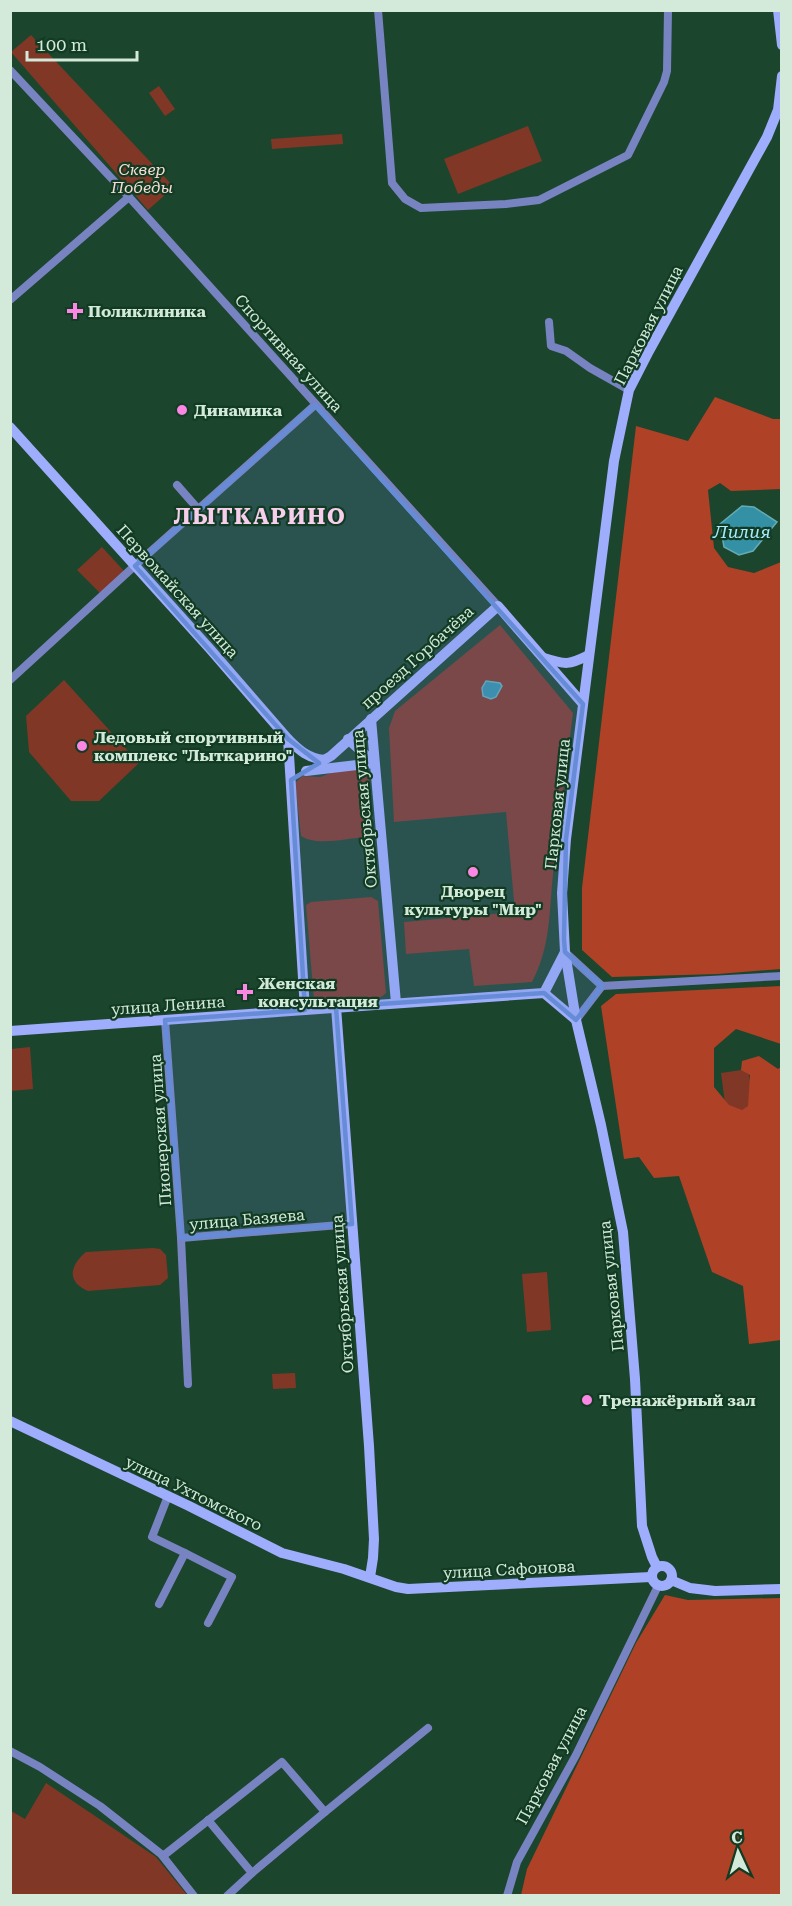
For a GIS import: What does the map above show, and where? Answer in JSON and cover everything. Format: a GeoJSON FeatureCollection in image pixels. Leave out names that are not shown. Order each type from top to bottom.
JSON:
{"type":"FeatureCollection","features":[{"type":"Feature","properties":{"kind":"street"},"geometry":{"type":"LineString","coordinates":[[378,10],[392,183],[405,199],[421,208],[539,200],[628,155],[664,82],[668,10]]}},
{"type":"Feature","properties":{"kind":"street"},"geometry":{"type":"LineString","coordinates":[[778,10],[782,45]]}},
{"type":"Feature","properties":{"kind":"street","name":"Спортивная улица"},"geometry":{"type":"LineString","coordinates":[[10,70],[129,197],[498,606],[583,704]]}},
{"type":"Feature","properties":{"kind":"street","name":"Парковая улица"},"geometry":{"type":"LineString","coordinates":[[657,1567],[642,1526],[635,1379],[623,1232],[576,1020],[565,951],[563,883],[566,840],[614,461],[629,390],[767,137],[778,110],[782,76]]}},
{"type":"Feature","properties":{"kind":"street"},"geometry":{"type":"LineString","coordinates":[[10,300],[129,197]]}},
{"type":"Feature","properties":{"kind":"street"},"geometry":{"type":"LineString","coordinates":[[549,322],[551,346],[566,351],[590,368],[629,390]]}},
{"type":"Feature","properties":{"kind":"street"},"geometry":{"type":"LineString","coordinates":[[10,680],[315,405]]}},
{"type":"Feature","properties":{"kind":"street","name":"Первомайская улица"},"geometry":{"type":"LineString","coordinates":[[10,427],[288,739],[311,758],[328,758]]}},
{"type":"Feature","properties":{"kind":"street"},"geometry":{"type":"LineString","coordinates":[[177,485],[198,509]]}},
{"type":"Feature","properties":{"kind":"street","name":"проезд Горбачёва"},"geometry":{"type":"LineString","coordinates":[[291,780],[328,758],[498,606]]}},
{"type":"Feature","properties":{"kind":"street"},"geometry":{"type":"LineString","coordinates":[[543,658],[564,664],[590,656]]}},
{"type":"Feature","properties":{"kind":"street","name":"Октябрьская улица"},"geometry":{"type":"LineString","coordinates":[[371,719],[396,1003]]}},
{"type":"Feature","properties":{"kind":"street"},"geometry":{"type":"LineString","coordinates":[[288,739],[305,1010]]}},
{"type":"Feature","properties":{"kind":"street"},"geometry":{"type":"LineString","coordinates":[[348,740],[374,763]]}},
{"type":"Feature","properties":{"kind":"street"},"geometry":{"type":"LineString","coordinates":[[306,771],[374,763]]}},
{"type":"Feature","properties":{"kind":"street"},"geometry":{"type":"LineString","coordinates":[[602,986],[576,1020],[543,993],[565,951],[602,986],[782,976]]}},
{"type":"Feature","properties":{"kind":"street","name":"улица Ленина"},"geometry":{"type":"LineString","coordinates":[[10,1031],[543,993]]}},
{"type":"Feature","properties":{"kind":"street","name":"Октябрьская улица"},"geometry":{"type":"LineString","coordinates":[[336,1007],[374,1539],[374,1558],[370,1577]]}},
{"type":"Feature","properties":{"kind":"street","name":"Пионерская улица"},"geometry":{"type":"LineString","coordinates":[[165,1020],[181,1238]]}},
{"type":"Feature","properties":{"kind":"street","name":"улица Базяева"},"geometry":{"type":"LineString","coordinates":[[188,1384],[181,1238],[352,1224]]}},
{"type":"Feature","properties":{"kind":"street","name":"улица Ухтомского"},"geometry":{"type":"LineString","coordinates":[[10,1421],[282,1553],[370,1577]]}},
{"type":"Feature","properties":{"kind":"street"},"geometry":{"type":"LineString","coordinates":[[168,1496],[152,1537],[232,1577],[208,1623]]}},
{"type":"Feature","properties":{"kind":"street"},"geometry":{"type":"LineString","coordinates":[[159,1604],[185,1553]]}},
{"type":"Feature","properties":{"kind":"street"},"geometry":{"type":"LineString","coordinates":[[663,1566],[672,1574],[671,1580],[667,1585],[655,1582],[652,1572],[657,1567],[663,1566]]}},
{"type":"Feature","properties":{"kind":"street","name":"улица Сафонова"},"geometry":{"type":"LineString","coordinates":[[370,1577],[408,1589],[655,1582]]}},
{"type":"Feature","properties":{"kind":"street"},"geometry":{"type":"LineString","coordinates":[[671,1580],[690,1588],[715,1592],[782,1589]]}},
{"type":"Feature","properties":{"kind":"street","name":"Парковая улица"},"geometry":{"type":"LineString","coordinates":[[507,1896],[517,1862],[576,1755],[655,1582]]}},
{"type":"Feature","properties":{"kind":"street"},"geometry":{"type":"LineString","coordinates":[[227,1896],[428,1728]]}},
{"type":"Feature","properties":{"kind":"street"},"geometry":{"type":"LineString","coordinates":[[10,1751],[50,1773],[100,1806],[163,1856],[194,1896]]}},
{"type":"Feature","properties":{"kind":"street"},"geometry":{"type":"LineString","coordinates":[[163,1856],[282,1762],[326,1812]]}},
{"type":"Feature","properties":{"kind":"street"},"geometry":{"type":"LineString","coordinates":[[208,1820],[252,1873]]}},
{"type":"Feature","properties":{"kind":"highlighted area"},"geometry":{"type":"Polygon","coordinates":[[[315,405],[583,704],[566,839],[564,939],[565,952],[602,986],[576,1020],[544,993],[336,1007],[352,1224],[181,1238],[165,1020],[305,1010],[291,780],[319,763],[288,739],[135,566],[315,405]]]}},
{"type":"Feature","properties":{"kind":"green space","name":"Сквер Победы"},"geometry":{"type":"Polygon","coordinates":[[[31,35],[174,187],[148,210],[11,52],[31,35]]]}},
{"type":"Feature","properties":{"kind":"green space"},"geometry":{"type":"Polygon","coordinates":[[[159,86],[175,109],[165,116],[149,93],[159,86]]]}},
{"type":"Feature","properties":{"kind":"green space"},"geometry":{"type":"Polygon","coordinates":[[[528,126],[542,161],[458,194],[444,159],[528,126]]]}},
{"type":"Feature","properties":{"kind":"green space"},"geometry":{"type":"Polygon","coordinates":[[[342,134],[343,144],[272,149],[271,139],[342,134]]]}},
{"type":"Feature","properties":{"kind":"green space"},"geometry":{"type":"Polygon","coordinates":[[[102,547],[124,571],[101,594],[77,570],[102,547]]]}},
{"type":"Feature","properties":{"kind":"green space"},"geometry":{"type":"Polygon","coordinates":[[[500,625],[573,713],[548,929],[538,969],[532,982],[474,986],[469,949],[406,954],[404,922],[515,912],[506,812],[394,822],[389,728],[395,711],[500,625]]]}},
{"type":"Feature","properties":{"kind":"green space"},"geometry":{"type":"Polygon","coordinates":[[[64,680],[139,763],[99,801],[71,801],[29,752],[26,716],[64,680]]]}},
{"type":"Feature","properties":{"kind":"green space"},"geometry":{"type":"Polygon","coordinates":[[[350,766],[361,767],[369,777],[372,825],[368,834],[364,837],[331,841],[315,841],[301,836],[295,783],[302,776],[320,777],[350,766]]]}},
{"type":"Feature","properties":{"kind":"green space"},"geometry":{"type":"Polygon","coordinates":[[[371,897],[378,901],[386,993],[381,997],[314,1000],[306,905],[311,902],[371,897]]]}},
{"type":"Feature","properties":{"kind":"green space"},"geometry":{"type":"Polygon","coordinates":[[[30,1047],[33,1089],[11,1091],[11,1049],[30,1047]]]}},
{"type":"Feature","properties":{"kind":"green space"},"geometry":{"type":"Polygon","coordinates":[[[748,1069],[755,1115],[727,1119],[721,1073],[748,1069]]]}},
{"type":"Feature","properties":{"kind":"green space"},"geometry":{"type":"Polygon","coordinates":[[[160,1249],[166,1255],[168,1278],[160,1285],[88,1291],[76,1283],[73,1278],[76,1262],[86,1252],[160,1249]]]}},
{"type":"Feature","properties":{"kind":"green space"},"geometry":{"type":"Polygon","coordinates":[[[547,1272],[551,1330],[527,1332],[522,1274],[547,1272]]]}},
{"type":"Feature","properties":{"kind":"green space"},"geometry":{"type":"Polygon","coordinates":[[[295,1373],[296,1388],[273,1389],[272,1374],[295,1373]]]}},
{"type":"Feature","properties":{"kind":"green space"},"geometry":{"type":"Polygon","coordinates":[[[46,1783],[156,1857],[187,1895],[11,1895],[11,1811],[25,1819],[46,1783]]]}},
{"type":"Feature","properties":{"kind":"shaded area"},"geometry":{"type":"Polygon","coordinates":[[[715,397],[773,419],[781,419],[781,489],[731,491],[720,483],[708,490],[714,548],[728,567],[754,573],[781,562],[781,969],[718,974],[612,977],[582,950],[582,888],[636,426],[688,441],[715,397]]]}},
{"type":"Feature","properties":{"kind":"shaded area"},"geometry":{"type":"Polygon","coordinates":[[[781,986],[781,1044],[736,1029],[714,1048],[714,1087],[729,1105],[742,1110],[748,1106],[750,1075],[741,1070],[742,1061],[759,1056],[778,1069],[781,1067],[781,1340],[749,1344],[743,1286],[712,1272],[679,1176],[654,1178],[639,1157],[624,1159],[601,1006],[616,994],[781,986]]]}},
{"type":"Feature","properties":{"kind":"shaded area"},"geometry":{"type":"Polygon","coordinates":[[[665,1595],[688,1600],[781,1598],[781,1895],[521,1895],[527,1869],[636,1643],[665,1595]]]}},
{"type":"Feature","properties":{"kind":"water","name":"Лилия"},"geometry":{"type":"Polygon","coordinates":[[[742,506],[754,507],[777,522],[753,551],[739,555],[724,547],[720,524],[742,506]]]}},
{"type":"Feature","properties":{"kind":"water"},"geometry":{"type":"Polygon","coordinates":[[[486,681],[500,683],[502,686],[496,697],[491,699],[483,696],[482,688],[486,681]]]}},
{"type":"Feature","properties":{"kind":"place","name":"Поликлиника"},"geometry":{"type":"Point","coordinates":[75,311]}},
{"type":"Feature","properties":{"kind":"place","name":"Динамика"},"geometry":{"type":"Point","coordinates":[182,410]}},
{"type":"Feature","properties":{"kind":"place","name":"Ледовый спортивный комплекс \"Лыткарино\""},"geometry":{"type":"Point","coordinates":[82,746]}},
{"type":"Feature","properties":{"kind":"place","name":"Дворец культуры \"Мир\""},"geometry":{"type":"Point","coordinates":[473,872]}},
{"type":"Feature","properties":{"kind":"place","name":"Женская консультация"},"geometry":{"type":"Point","coordinates":[245,992]}},
{"type":"Feature","properties":{"kind":"place","name":"Тренажёрный зал"},"geometry":{"type":"Point","coordinates":[587,1400]}},
{"type":"Feature","properties":{"kind":"district","name":"ЛЫТКАРИНО"},"geometry":{"type":"Point","coordinates":[260,516]}}]}
